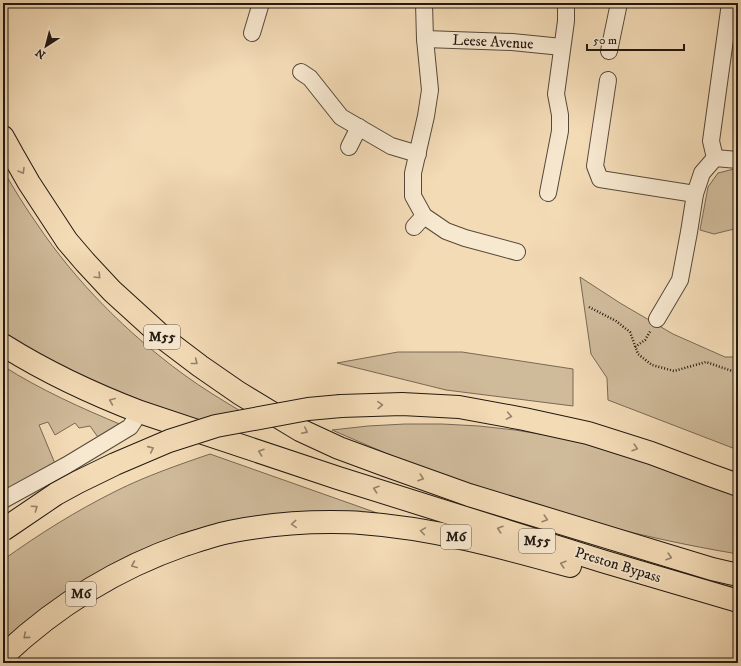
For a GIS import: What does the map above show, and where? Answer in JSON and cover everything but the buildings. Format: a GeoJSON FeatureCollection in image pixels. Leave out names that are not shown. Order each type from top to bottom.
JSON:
{"type":"FeatureCollection","features":[{"type":"Feature","properties":{"kind":"highway","name":"Preston Bypass"},"geometry":{"type":"LineString","coordinates":[[3,137],[29,183],[67,241],[84,262],[112,291],[167,341],[200,366],[239,393],[300,430],[340,448],[384,465],[476,497],[704,567],[738,575]]}},
{"type":"Feature","properties":{"kind":"highway","name":"M55"},"geometry":{"type":"LineString","coordinates":[[3,345],[65,380],[140,412]]}},
{"type":"Feature","properties":{"kind":"highway"},"geometry":{"type":"LineString","coordinates":[[3,530],[56,494],[78,482],[115,464],[169,441],[216,426],[308,409],[341,406],[402,404],[459,407],[524,419],[588,433],[651,452],[738,485]]}},
{"type":"Feature","properties":{"kind":"highway","name":"Preston Bypass"},"geometry":{"type":"LineString","coordinates":[[140,412],[338,478],[602,561],[738,601]]}},
{"type":"Feature","properties":{"kind":"highway","name":"M6"},"geometry":{"type":"LineString","coordinates":[[3,656],[40,623],[65,605],[89,589],[128,567],[170,550],[233,531],[294,523],[360,522],[431,532],[463,538],[526,554],[596,574],[738,601]]}},
{"type":"Feature","properties":{"kind":"street"},"geometry":{"type":"LineString","coordinates":[[252,33],[261,3]]}},
{"type":"Feature","properties":{"kind":"street"},"geometry":{"type":"LineString","coordinates":[[424,3],[425,38],[430,90],[426,116],[413,173],[413,196],[419,222],[465,238],[517,252]]}},
{"type":"Feature","properties":{"kind":"street"},"geometry":{"type":"LineString","coordinates":[[548,193],[560,131],[560,115],[556,94],[566,22],[566,3]]}},
{"type":"Feature","properties":{"kind":"street"},"geometry":{"type":"LineString","coordinates":[[609,51],[619,3]]}},
{"type":"Feature","properties":{"kind":"street"},"geometry":{"type":"LineString","coordinates":[[715,158],[711,141],[730,3]]}},
{"type":"Feature","properties":{"kind":"street","name":"Leese Avenue"},"geometry":{"type":"LineString","coordinates":[[425,38],[512,42],[562,47]]}},
{"type":"Feature","properties":{"kind":"street"},"geometry":{"type":"LineString","coordinates":[[301,72],[310,78],[341,117],[391,146],[418,154]]}},
{"type":"Feature","properties":{"kind":"street"},"geometry":{"type":"LineString","coordinates":[[608,80],[595,166],[600,180],[695,194]]}},
{"type":"Feature","properties":{"kind":"street"},"geometry":{"type":"LineString","coordinates":[[349,147],[359,127]]}},
{"type":"Feature","properties":{"kind":"street"},"geometry":{"type":"LineString","coordinates":[[715,158],[738,160]]}},
{"type":"Feature","properties":{"kind":"street"},"geometry":{"type":"LineString","coordinates":[[657,319],[680,280],[695,194],[702,173],[715,158]]}},
{"type":"Feature","properties":{"kind":"street"},"geometry":{"type":"LineString","coordinates":[[3,500],[67,465],[130,427],[140,412]]}},
{"type":"Feature","properties":{"kind":"path"},"geometry":{"type":"LineString","coordinates":[[589,307],[616,321],[630,332],[638,354],[652,365],[674,372],[706,362],[738,373]]}},
{"type":"Feature","properties":{"kind":"path"},"geometry":{"type":"LineString","coordinates":[[635,347],[645,340],[657,319]]}},
{"type":"Feature","properties":{"kind":"shaded area"},"geometry":{"type":"Polygon","coordinates":[[[738,169],[738,228],[714,234],[700,230],[708,187],[718,173],[738,169]]]}},
{"type":"Feature","properties":{"kind":"shaded area"},"geometry":{"type":"Polygon","coordinates":[[[3,170],[28,211],[68,266],[122,324],[183,374],[242,412],[200,424],[101,388],[3,336],[3,170]]]}},
{"type":"Feature","properties":{"kind":"shaded area"},"geometry":{"type":"Polygon","coordinates":[[[580,277],[620,303],[673,334],[725,357],[738,357],[738,450],[608,400],[607,378],[591,354],[580,277]]]}},
{"type":"Feature","properties":{"kind":"shaded area"},"geometry":{"type":"Polygon","coordinates":[[[398,352],[462,352],[573,369],[573,406],[446,390],[337,363],[398,352]]]}},
{"type":"Feature","properties":{"kind":"shaded area"},"geometry":{"type":"Polygon","coordinates":[[[3,366],[61,398],[122,425],[100,440],[90,426],[79,428],[75,423],[55,435],[48,422],[39,425],[56,466],[3,496],[3,366]]]}},
{"type":"Feature","properties":{"kind":"shaded area"},"geometry":{"type":"Polygon","coordinates":[[[405,424],[479,426],[552,436],[621,452],[738,494],[738,554],[661,539],[586,521],[548,510],[425,468],[385,453],[332,430],[405,424]]]}},
{"type":"Feature","properties":{"kind":"shaded area"},"geometry":{"type":"Polygon","coordinates":[[[210,454],[380,514],[227,525],[3,643],[3,560],[58,523],[116,491],[150,476],[210,454]]]}}]}
